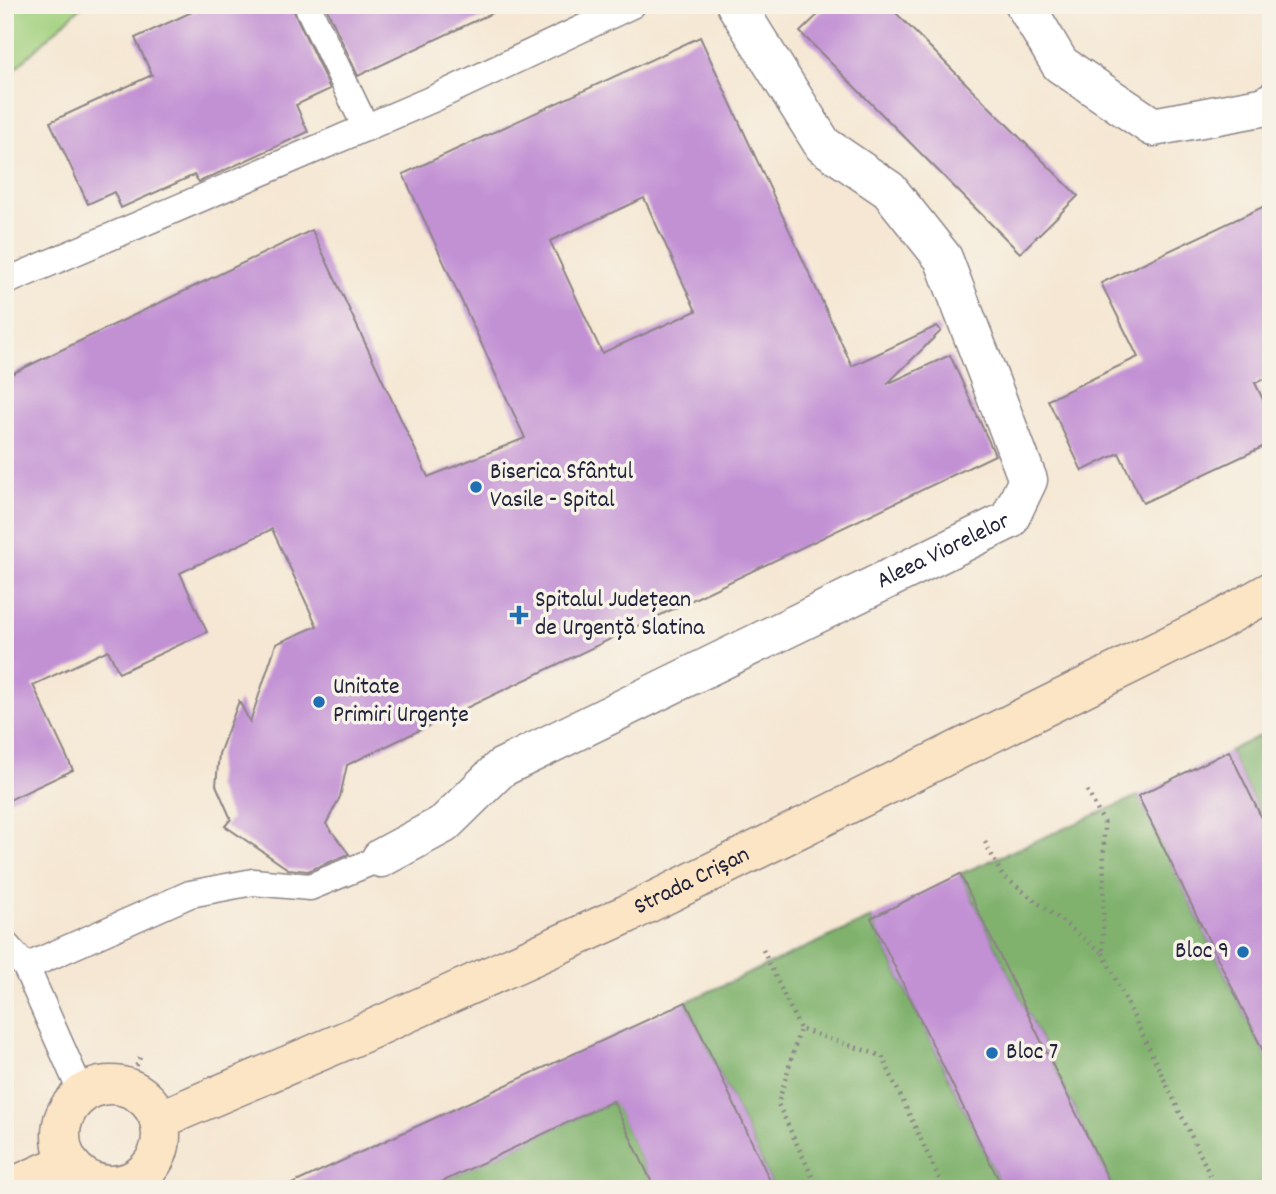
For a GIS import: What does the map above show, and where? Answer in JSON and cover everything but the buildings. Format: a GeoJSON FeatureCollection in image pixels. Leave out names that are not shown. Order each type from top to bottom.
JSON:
{"type":"FeatureCollection","features":[{"type":"Feature","properties":{"kind":"main road","name":"Strada Crișan"},"geometry":{"type":"LineString","coordinates":[[159,1120],[361,1034],[627,914],[1216,622],[1271,591]]}},
{"type":"Feature","properties":{"kind":"main road","name":"Strada Crișan"},"geometry":{"type":"LineString","coordinates":[[1216,622],[1271,599]]}},
{"type":"Feature","properties":{"kind":"main road"},"geometry":{"type":"LineString","coordinates":[[134,1070],[152,1105],[162,1136],[151,1166],[125,1184],[93,1182],[68,1162],[62,1148],[64,1118],[82,1094],[134,1070]]}},
{"type":"Feature","properties":{"kind":"main road"},"geometry":{"type":"LineString","coordinates":[[7,1189],[68,1162]]}},
{"type":"Feature","properties":{"kind":"street","name":"Aleea Viorelelor"},"geometry":{"type":"LineString","coordinates":[[381,858],[444,824],[501,768],[1009,520],[1028,480],[943,258],[889,190],[823,145],[736,5]]}},
{"type":"Feature","properties":{"kind":"street"},"geometry":{"type":"LineString","coordinates":[[1025,5],[1060,64],[1153,127],[1266,106],[1271,102]]}},
{"type":"Feature","properties":{"kind":"lane"},"geometry":{"type":"LineString","coordinates":[[307,5],[366,128]]}},
{"type":"Feature","properties":{"kind":"lane"},"geometry":{"type":"LineString","coordinates":[[5,282],[366,128],[632,5]]}},
{"type":"Feature","properties":{"kind":"lane"},"geometry":{"type":"LineString","coordinates":[[26,967],[190,894],[253,882],[310,887],[381,858]]}},
{"type":"Feature","properties":{"kind":"lane"},"geometry":{"type":"LineString","coordinates":[[5,944],[26,967],[82,1094]]}},
{"type":"Feature","properties":{"kind":"path"},"geometry":{"type":"LineString","coordinates":[[1087,790],[1104,823],[1102,953]]}},
{"type":"Feature","properties":{"kind":"path"},"geometry":{"type":"LineString","coordinates":[[985,842],[1002,875],[1102,953],[1212,1178],[1225,1189]]}},
{"type":"Feature","properties":{"kind":"path"},"geometry":{"type":"LineString","coordinates":[[763,950],[800,1029],[778,1104],[818,1189]]}},
{"type":"Feature","properties":{"kind":"path"},"geometry":{"type":"LineString","coordinates":[[800,1029],[882,1056],[944,1189]]}},
{"type":"Feature","properties":{"kind":"path"},"geometry":{"type":"LineString","coordinates":[[1212,1178],[1212,1189]]}},
{"type":"Feature","properties":{"kind":"green space"},"geometry":{"type":"Polygon","coordinates":[[[5,5],[83,5],[5,78],[5,5]]]}},
{"type":"Feature","properties":{"kind":"green space"},"geometry":{"type":"Polygon","coordinates":[[[1271,730],[1271,837],[1229,751],[1271,730]]]}},
{"type":"Feature","properties":{"kind":"green space"},"geometry":{"type":"Polygon","coordinates":[[[1138,796],[1271,1067],[1271,1189],[1113,1189],[960,874],[1138,796]]]}},
{"type":"Feature","properties":{"kind":"green space"},"geometry":{"type":"Polygon","coordinates":[[[871,918],[1003,1189],[774,1189],[686,1002],[871,918]]]}},
{"type":"Feature","properties":{"kind":"green space"},"geometry":{"type":"Polygon","coordinates":[[[614,1101],[655,1189],[436,1189],[434,1185],[614,1101]]]}},
{"type":"Feature","properties":{"kind":"place","name":"Biserica Sfântul Vasile - Spital"},"geometry":{"type":"Point","coordinates":[476,487]}},
{"type":"Feature","properties":{"kind":"place","name":"Spitalul Județean de Urgență Slatina"},"geometry":{"type":"Point","coordinates":[519,615]}},
{"type":"Feature","properties":{"kind":"place","name":"Unitate Primiri Urgențe"},"geometry":{"type":"Point","coordinates":[319,702]}},
{"type":"Feature","properties":{"kind":"place","name":"Bloc 9"},"geometry":{"type":"Point","coordinates":[1243,952]}},
{"type":"Feature","properties":{"kind":"place","name":"Bloc 7"},"geometry":{"type":"Point","coordinates":[992,1053]}}]}
